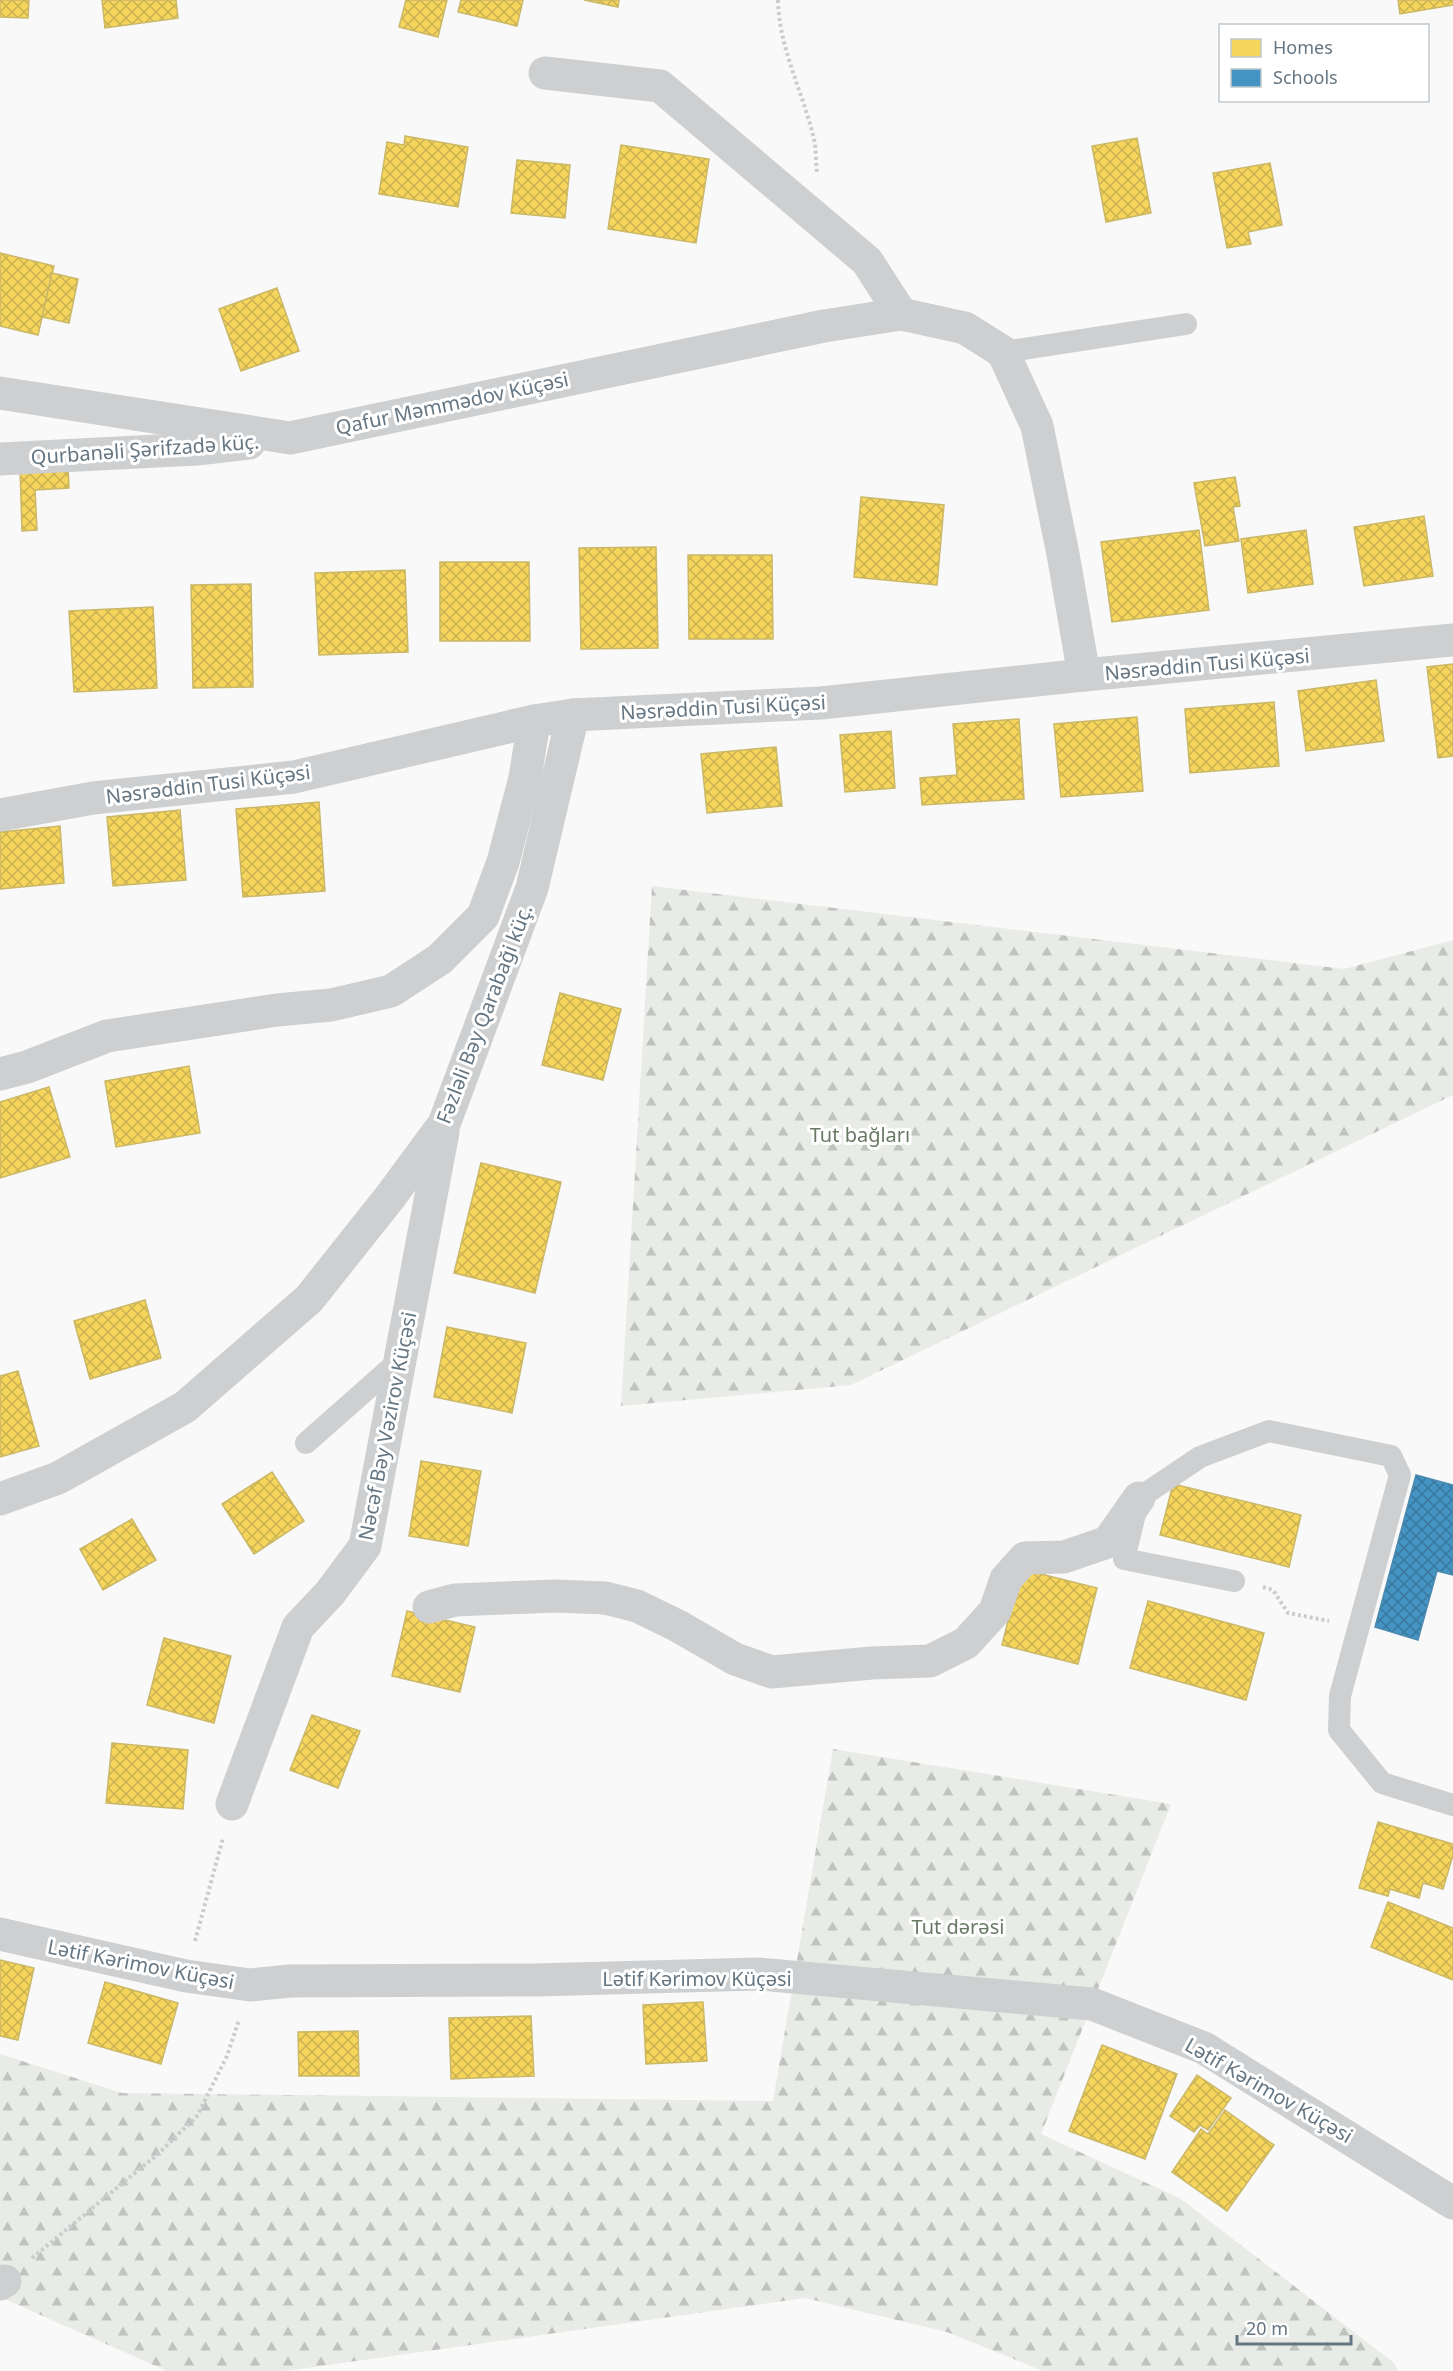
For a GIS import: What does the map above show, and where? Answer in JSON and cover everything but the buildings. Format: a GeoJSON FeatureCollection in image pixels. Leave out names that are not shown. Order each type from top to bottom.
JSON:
{"type":"FeatureCollection","features":[{"type":"Feature","properties":{"kind":"street"},"geometry":{"type":"LineString","coordinates":[[545,73],[660,86],[867,261],[901,314]]}},
{"type":"Feature","properties":{"kind":"street","name":"Qafur Məmmədov Küçəsi"},"geometry":{"type":"LineString","coordinates":[[0,393],[290,438],[824,326],[901,314],[965,328],[1003,352]]}},
{"type":"Feature","properties":{"kind":"street"},"geometry":{"type":"LineString","coordinates":[[1003,352],[1037,426],[1084,675]]}},
{"type":"Feature","properties":{"kind":"street","name":"Qurbanəli Şərifzadə küç."},"geometry":{"type":"LineString","coordinates":[[0,459],[196,449],[290,438]]}},
{"type":"Feature","properties":{"kind":"street","name":"Nəsrəddin Tusi Küçəsi"},"geometry":{"type":"LineString","coordinates":[[0,815],[93,798],[294,777],[534,721],[573,715],[821,703],[1453,640]]}},
{"type":"Feature","properties":{"kind":"street","name":"Fəzləli Bəy Qarabaği küç."},"geometry":{"type":"LineString","coordinates":[[0,1499],[58,1478],[185,1407],[309,1299],[390,1197],[444,1124],[532,888],[573,715]]}},
{"type":"Feature","properties":{"kind":"street"},"geometry":{"type":"LineString","coordinates":[[0,1074],[107,1036],[276,1010],[331,1005],[391,991],[440,959],[483,916],[503,862],[525,778],[534,721]]}},
{"type":"Feature","properties":{"kind":"street","name":"Nəcəf Bəy Vəzirov Küçəsi"},"geometry":{"type":"LineString","coordinates":[[232,1804],[298,1627],[330,1593],[364,1546],[444,1124]]}},
{"type":"Feature","properties":{"kind":"street"},"geometry":{"type":"LineString","coordinates":[[429,1607],[466,1599],[555,1596],[605,1598],[638,1606],[735,1659],[772,1672],[872,1663],[930,1661],[966,1643],[995,1611],[1006,1579],[1024,1558],[1064,1557],[1108,1542],[1139,1498]]}},
{"type":"Feature","properties":{"kind":"street","name":"Lətif Kərimov Küçəsi"},"geometry":{"type":"LineString","coordinates":[[0,1934],[186,1976],[250,1985],[290,1981],[534,1980],[759,1974],[1092,2004],[1204,2048],[1453,2203]]}},
{"type":"Feature","properties":{"kind":"lane"},"geometry":{"type":"LineString","coordinates":[[1003,352],[1186,324]]}},
{"type":"Feature","properties":{"kind":"lane"},"geometry":{"type":"LineString","coordinates":[[306,1443],[401,1359]]}},
{"type":"Feature","properties":{"kind":"lane"},"geometry":{"type":"LineString","coordinates":[[1234,1581],[1124,1558],[1139,1498],[1200,1457],[1269,1431],[1391,1456],[1400,1475],[1340,1696],[1339,1730],[1382,1783],[1453,1805]]}},
{"type":"Feature","properties":{"kind":"path"},"geometry":{"type":"LineString","coordinates":[[778,0],[778,21],[785,51],[815,145],[817,175],[797,202]]}},
{"type":"Feature","properties":{"kind":"path"},"geometry":{"type":"LineString","coordinates":[[1234,1581],[1273,1590],[1288,1613],[1359,1626]]}},
{"type":"Feature","properties":{"kind":"path"},"geometry":{"type":"LineString","coordinates":[[186,1976],[232,1804]]}},
{"type":"Feature","properties":{"kind":"path"},"geometry":{"type":"LineString","coordinates":[[2,2283],[64,2230],[111,2195],[159,2153],[196,2116],[227,2056],[250,1985]]}},
{"type":"Feature","properties":{"kind":"green space","name":"Tut bağları"},"geometry":{"type":"Polygon","coordinates":[[[652,886],[1344,969],[1453,940],[1453,1095],[851,1385],[621,1406],[652,886]]]}},
{"type":"Feature","properties":{"kind":"green space","name":"Tut dərəsi"},"geometry":{"type":"Polygon","coordinates":[[[833,1749],[1171,1804],[1041,2134],[1181,2199],[1394,2363],[1398,2371],[1043,2371],[947,2332],[805,2298],[285,2371],[167,2371],[0,2297],[0,2054],[122,2093],[773,2101],[833,1749]]]}}]}
